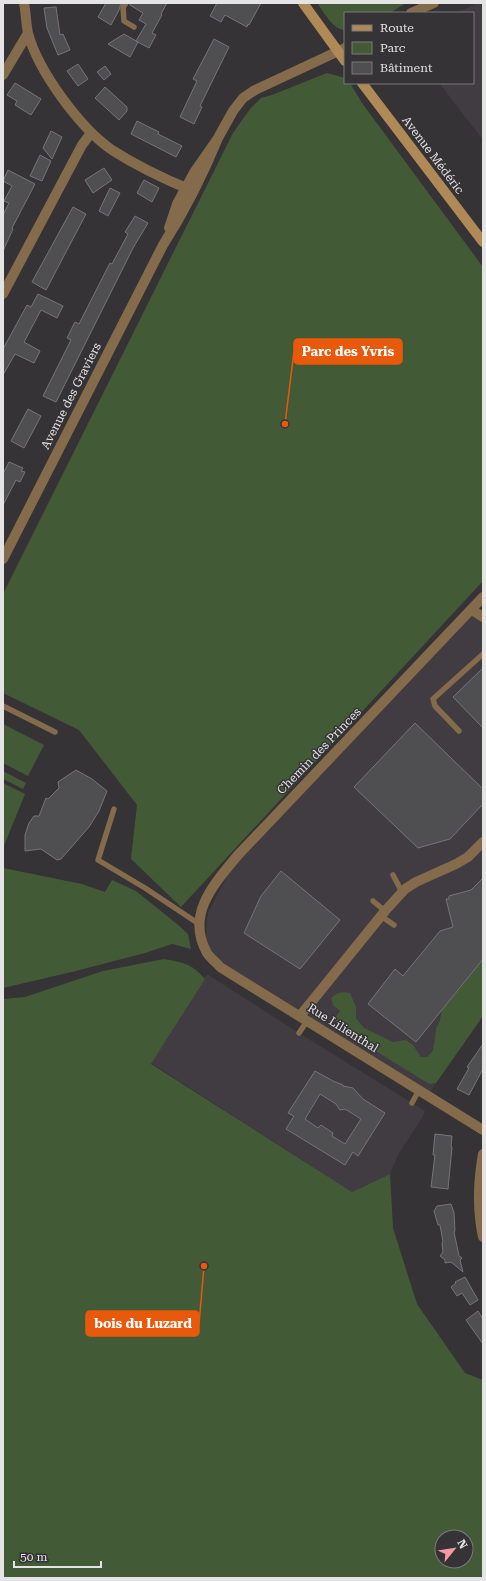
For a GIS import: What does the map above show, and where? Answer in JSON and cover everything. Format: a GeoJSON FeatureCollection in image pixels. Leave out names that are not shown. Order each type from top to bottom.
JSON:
{"type":"FeatureCollection","features":[{"type":"Feature","properties":{"kind":"main road"},"geometry":{"type":"LineString","coordinates":[[303,3],[342,50]]}},
{"type":"Feature","properties":{"kind":"main road","name":"Avenue Médéric"},"geometry":{"type":"LineString","coordinates":[[363,84],[483,242]]}},
{"type":"Feature","properties":{"kind":"street"},"geometry":{"type":"LineString","coordinates":[[24,3],[28,33],[36,55],[54,86],[91,133],[111,150],[146,170],[190,189]]}},
{"type":"Feature","properties":{"kind":"street"},"geometry":{"type":"LineString","coordinates":[[413,12],[434,3]]}},
{"type":"Feature","properties":{"kind":"street"},"geometry":{"type":"LineString","coordinates":[[3,75],[28,33]]}},
{"type":"Feature","properties":{"kind":"street","name":"Avenue des Graviers"},"geometry":{"type":"LineString","coordinates":[[3,559],[163,245],[185,210],[190,189],[233,111],[243,98],[255,90],[342,50]]}},
{"type":"Feature","properties":{"kind":"street"},"geometry":{"type":"LineString","coordinates":[[3,294],[82,145],[91,133]]}},
{"type":"Feature","properties":{"kind":"street","name":"Chemin des Princes"},"geometry":{"type":"LineString","coordinates":[[200,937],[199,924],[204,902],[219,878],[238,854],[483,597]]}},
{"type":"Feature","properties":{"kind":"street"},"geometry":{"type":"LineString","coordinates":[[472,610],[483,617]]}},
{"type":"Feature","properties":{"kind":"street"},"geometry":{"type":"LineString","coordinates":[[303,1018],[383,914],[402,892],[416,882],[468,857],[483,842]]}},
{"type":"Feature","properties":{"kind":"street","name":"Rue Lilienthal"},"geometry":{"type":"LineString","coordinates":[[200,937],[208,954],[220,967],[483,1130]]}},
{"type":"Feature","properties":{"kind":"street"},"geometry":{"type":"LineString","coordinates":[[483,1154],[478,1190],[480,1221],[483,1237]]}},
{"type":"Feature","properties":{"kind":"lane"},"geometry":{"type":"LineString","coordinates":[[126,3],[123,7],[124,21],[134,27]]}},
{"type":"Feature","properties":{"kind":"lane"},"geometry":{"type":"LineString","coordinates":[[459,731],[435,706],[433,699],[483,654]]}},
{"type":"Feature","properties":{"kind":"lane"},"geometry":{"type":"LineString","coordinates":[[3,706],[55,732]]}},
{"type":"Feature","properties":{"kind":"lane"},"geometry":{"type":"LineString","coordinates":[[114,809],[98,860],[145,888],[199,924]]}},
{"type":"Feature","properties":{"kind":"lane"},"geometry":{"type":"LineString","coordinates":[[393,875],[402,892]]}},
{"type":"Feature","properties":{"kind":"lane"},"geometry":{"type":"LineString","coordinates":[[373,901],[394,925]]}},
{"type":"Feature","properties":{"kind":"lane"},"geometry":{"type":"LineString","coordinates":[[299,1033],[303,1018]]}},
{"type":"Feature","properties":{"kind":"lane"},"geometry":{"type":"LineString","coordinates":[[412,1103],[419,1090]]}},
{"type":"Feature","properties":{"kind":"shaded area"},"geometry":{"type":"Polygon","coordinates":[[[478,3],[483,3],[483,140],[440,84],[474,84],[474,12],[458,12],[478,3]]]}},
{"type":"Feature","properties":{"kind":"shaded area"},"geometry":{"type":"Polygon","coordinates":[[[472,610],[483,617],[483,1016],[430,1092],[224,964],[210,950],[206,937],[207,921],[208,913],[238,855],[472,610]]]}},
{"type":"Feature","properties":{"kind":"shaded area"},"geometry":{"type":"Polygon","coordinates":[[[207,974],[425,1111],[399,1153],[390,1174],[352,1192],[151,1063],[207,974]]]}},
{"type":"Feature","properties":{"kind":"green space"},"geometry":{"type":"Polygon","coordinates":[[[317,3],[406,3],[392,12],[344,12],[344,30],[333,24],[317,3]]]}},
{"type":"Feature","properties":{"kind":"green space"},"geometry":{"type":"Polygon","coordinates":[[[327,73],[344,78],[344,84],[351,84],[362,103],[483,267],[483,581],[181,907],[131,859],[137,805],[79,730],[3,693],[3,594],[233,133],[250,109],[261,98],[327,73]]]}},
{"type":"Feature","properties":{"kind":"green space"},"geometry":{"type":"Polygon","coordinates":[[[3,724],[44,745],[28,776],[3,763],[3,724]]]}},
{"type":"Feature","properties":{"kind":"green space"},"geometry":{"type":"Polygon","coordinates":[[[3,771],[26,783],[23,789],[3,779],[3,771]]]}},
{"type":"Feature","properties":{"kind":"green space"},"geometry":{"type":"Polygon","coordinates":[[[3,783],[25,794],[3,848],[3,783]]]}},
{"type":"Feature","properties":{"kind":"green space"},"geometry":{"type":"Polygon","coordinates":[[[3,868],[82,884],[105,892],[112,880],[136,891],[177,924],[188,934],[191,949],[172,944],[145,953],[76,971],[3,988],[3,868]]]}},
{"type":"Feature","properties":{"kind":"green space"},"geometry":{"type":"Polygon","coordinates":[[[164,959],[187,964],[205,979],[151,1064],[352,1192],[390,1174],[393,1228],[417,1304],[465,1373],[483,1380],[483,1578],[3,1578],[3,999],[25,997],[103,971],[164,959]]]}},
{"type":"Feature","properties":{"kind":"green space"},"geometry":{"type":"Polygon","coordinates":[[[483,959],[483,1016],[436,1083],[430,1084],[421,1079],[340,1029],[336,1023],[335,1018],[340,1011],[333,1005],[331,998],[339,993],[350,993],[356,1007],[356,1018],[364,1028],[393,1042],[406,1040],[413,1045],[421,1057],[427,1057],[432,1052],[436,1029],[442,1010],[483,959]]]}},
{"type":"Feature","properties":{"kind":"building"},"geometry":{"type":"Polygon","coordinates":[[[106,3],[121,3],[111,25],[98,17],[106,3]]]}},
{"type":"Feature","properties":{"kind":"building"},"geometry":{"type":"Polygon","coordinates":[[[130,3],[167,3],[152,33],[156,35],[149,48],[136,41],[146,24],[139,20],[143,13],[130,5],[130,3]]]}},
{"type":"Feature","properties":{"kind":"building"},"geometry":{"type":"Polygon","coordinates":[[[217,3],[261,3],[247,27],[225,15],[221,22],[210,16],[217,3]]]}},
{"type":"Feature","properties":{"kind":"building"},"geometry":{"type":"Polygon","coordinates":[[[56,7],[60,35],[63,34],[70,50],[58,55],[47,28],[44,8],[56,7]]]}},
{"type":"Feature","properties":{"kind":"building"},"geometry":{"type":"Polygon","coordinates":[[[124,34],[138,42],[130,57],[108,44],[124,34]]]}},
{"type":"Feature","properties":{"kind":"building"},"geometry":{"type":"Polygon","coordinates":[[[214,39],[229,47],[200,106],[202,107],[194,124],[180,117],[197,81],[193,79],[214,39]]]}},
{"type":"Feature","properties":{"kind":"building"},"geometry":{"type":"Polygon","coordinates":[[[78,64],[88,79],[78,86],[67,71],[78,64]]]}},
{"type":"Feature","properties":{"kind":"building"},"geometry":{"type":"Polygon","coordinates":[[[105,66],[111,74],[104,80],[97,72],[105,66]]]}},
{"type":"Feature","properties":{"kind":"building"},"geometry":{"type":"Polygon","coordinates":[[[15,83],[41,99],[31,115],[15,105],[17,101],[7,95],[15,83]]]}},
{"type":"Feature","properties":{"kind":"building"},"geometry":{"type":"Polygon","coordinates":[[[105,87],[127,107],[127,111],[119,120],[95,98],[105,87]]]}},
{"type":"Feature","properties":{"kind":"building"},"geometry":{"type":"Polygon","coordinates":[[[137,121],[182,146],[176,157],[131,134],[137,121]]]}},
{"type":"Feature","properties":{"kind":"building"},"geometry":{"type":"Polygon","coordinates":[[[51,131],[62,137],[52,159],[43,148],[51,131]]]}},
{"type":"Feature","properties":{"kind":"building"},"geometry":{"type":"Polygon","coordinates":[[[40,155],[51,161],[42,181],[30,176],[40,155]]]}},
{"type":"Feature","properties":{"kind":"building"},"geometry":{"type":"Polygon","coordinates":[[[104,168],[112,180],[93,193],[85,180],[104,168]]]}},
{"type":"Feature","properties":{"kind":"building"},"geometry":{"type":"Polygon","coordinates":[[[8,170],[35,184],[12,228],[13,229],[3,251],[3,215],[9,203],[4,201],[12,186],[3,181],[8,170]]]}},
{"type":"Feature","properties":{"kind":"building"},"geometry":{"type":"Polygon","coordinates":[[[144,180],[159,188],[152,202],[137,193],[144,180]]]}},
{"type":"Feature","properties":{"kind":"building"},"geometry":{"type":"Polygon","coordinates":[[[110,188],[120,193],[108,216],[99,211],[110,188]]]}},
{"type":"Feature","properties":{"kind":"building"},"geometry":{"type":"Polygon","coordinates":[[[73,207],[86,214],[46,290],[32,282],[73,207]]]}},
{"type":"Feature","properties":{"kind":"building"},"geometry":{"type":"Polygon","coordinates":[[[135,216],[148,223],[133,248],[56,402],[43,396],[71,340],[67,338],[75,322],[79,324],[110,263],[112,264],[128,234],[125,232],[135,216]]]}},
{"type":"Feature","properties":{"kind":"building"},"geometry":{"type":"Polygon","coordinates":[[[38,294],[63,306],[57,318],[41,310],[24,342],[40,351],[34,363],[15,354],[3,375],[3,349],[27,305],[31,307],[38,294]]]}},
{"type":"Feature","properties":{"kind":"building"},"geometry":{"type":"Polygon","coordinates":[[[28,409],[41,416],[24,448],[11,441],[28,409]]]}},
{"type":"Feature","properties":{"kind":"building"},"geometry":{"type":"Polygon","coordinates":[[[9,462],[23,468],[21,471],[25,472],[20,482],[16,480],[3,505],[3,474],[9,462]]]}},
{"type":"Feature","properties":{"kind":"building"},"geometry":{"type":"Polygon","coordinates":[[[483,668],[483,728],[453,697],[483,668]]]}},
{"type":"Feature","properties":{"kind":"building"},"geometry":{"type":"Polygon","coordinates":[[[415,723],[483,789],[483,804],[450,839],[418,848],[354,787],[415,723]]]}},
{"type":"Feature","properties":{"kind":"building"},"geometry":{"type":"Polygon","coordinates":[[[76,770],[92,779],[107,791],[99,811],[89,827],[61,859],[57,860],[41,849],[25,851],[25,835],[29,823],[34,816],[39,816],[46,798],[48,799],[59,788],[58,782],[76,770]]]}},
{"type":"Feature","properties":{"kind":"building"},"geometry":{"type":"Polygon","coordinates":[[[281,871],[340,920],[300,969],[244,933],[261,896],[281,871]]]}},
{"type":"Feature","properties":{"kind":"building"},"geometry":{"type":"Polygon","coordinates":[[[483,878],[483,959],[416,1042],[368,1004],[395,969],[403,976],[440,931],[453,927],[446,899],[449,899],[449,896],[471,890],[483,878]]]}},
{"type":"Feature","properties":{"kind":"building"},"geometry":{"type":"Polygon","coordinates":[[[483,1044],[483,1069],[469,1095],[457,1089],[469,1068],[467,1067],[483,1044]]]}},
{"type":"Feature","properties":{"kind":"building"},"geometry":{"type":"Polygon","coordinates":[[[315,1071],[343,1086],[353,1088],[363,1099],[385,1113],[358,1156],[353,1152],[345,1165],[286,1129],[294,1116],[288,1113],[315,1071]],[[320,1094],[305,1119],[318,1128],[321,1125],[333,1133],[332,1136],[345,1144],[361,1119],[345,1109],[340,1110],[336,1104],[320,1094]]]}},
{"type":"Feature","properties":{"kind":"building"},"geometry":{"type":"Polygon","coordinates":[[[435,1134],[452,1136],[448,1189],[431,1187],[435,1155],[433,1155],[435,1134]]]}},
{"type":"Feature","properties":{"kind":"building"},"geometry":{"type":"Polygon","coordinates":[[[451,1204],[454,1213],[454,1232],[459,1256],[462,1258],[460,1260],[463,1272],[451,1262],[445,1263],[445,1260],[440,1256],[443,1252],[443,1242],[440,1225],[438,1225],[434,1211],[437,1206],[451,1204]]]}},
{"type":"Feature","properties":{"kind":"building"},"geometry":{"type":"Polygon","coordinates":[[[465,1277],[478,1300],[470,1305],[462,1293],[457,1296],[451,1287],[456,1283],[455,1282],[465,1277]]]}},
{"type":"Feature","properties":{"kind":"building"},"geometry":{"type":"Polygon","coordinates":[[[478,1311],[483,1319],[483,1344],[466,1320],[478,1311]]]}},
{"type":"Feature","properties":{"kind":"place","name":"Parc des Yvris"},"geometry":{"type":"Point","coordinates":[285,424]}},
{"type":"Feature","properties":{"kind":"place","name":"bois du Luzard"},"geometry":{"type":"Point","coordinates":[204,1266]}}]}
